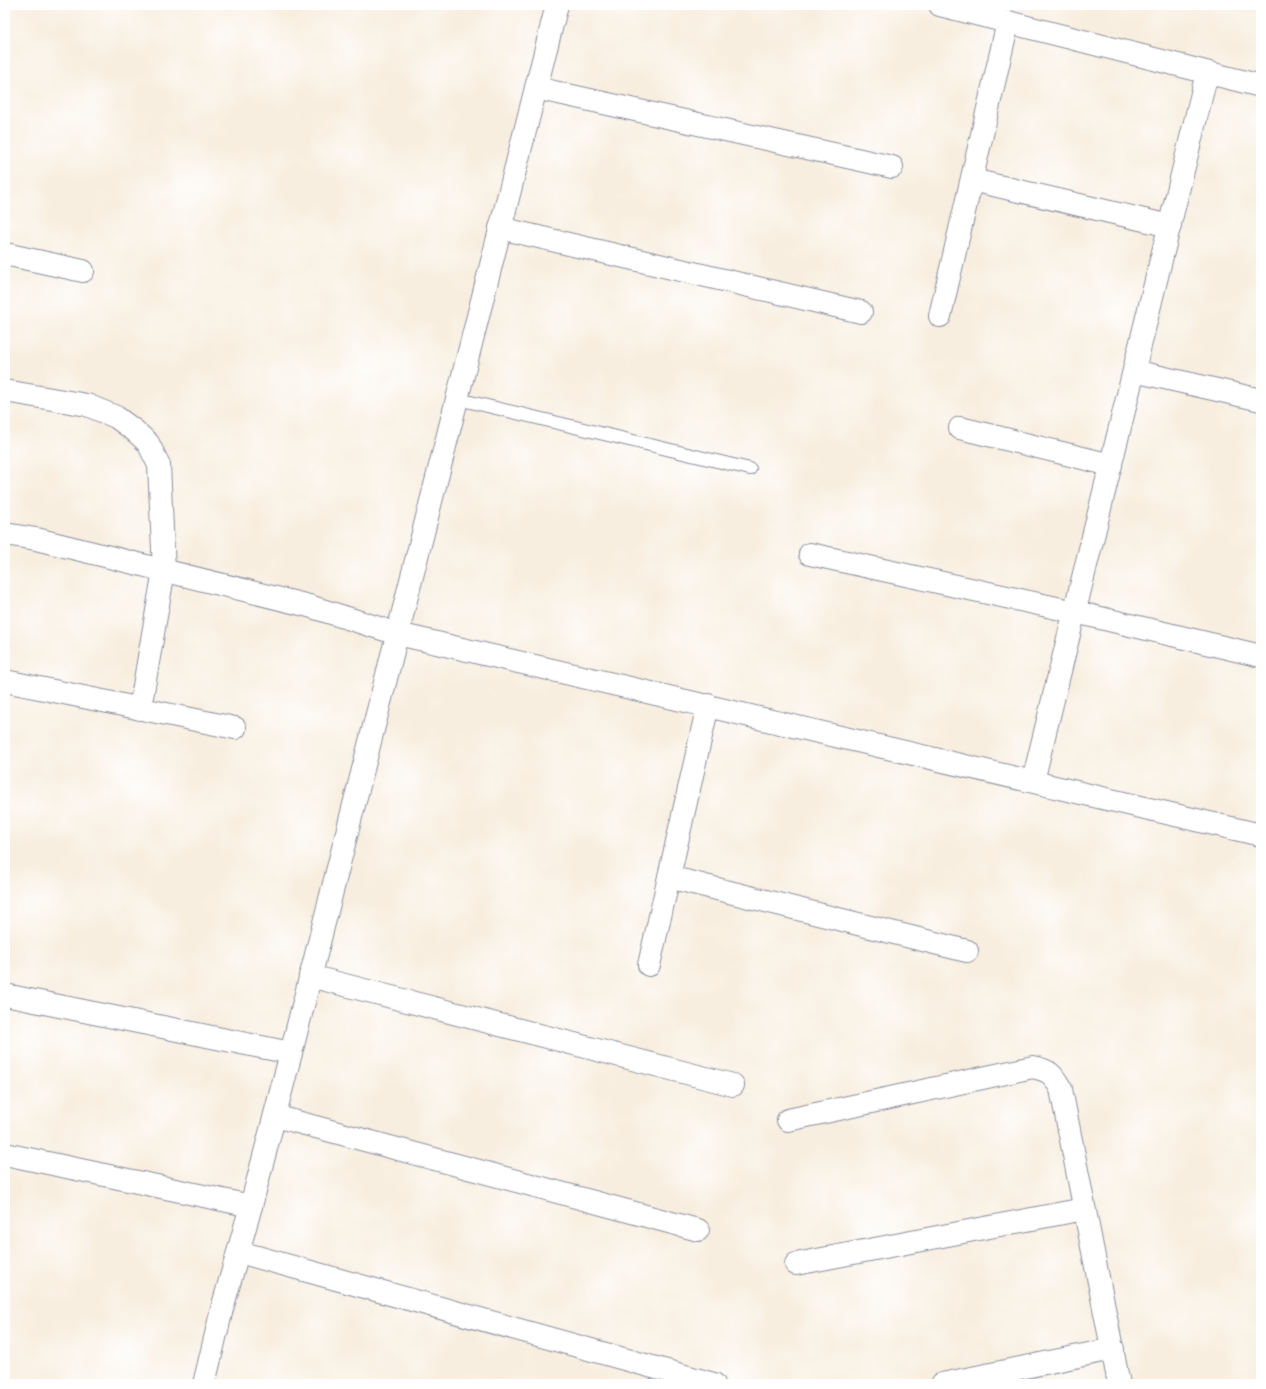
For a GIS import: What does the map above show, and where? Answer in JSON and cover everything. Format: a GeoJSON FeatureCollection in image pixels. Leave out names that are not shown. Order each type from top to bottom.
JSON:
{"type":"FeatureCollection","features":[{"type":"Feature","properties":{"kind":"street"},"geometry":{"type":"LineString","coordinates":[[204,1384],[222,1309],[239,1252],[291,1053],[557,5]]}},
{"type":"Feature","properties":{"kind":"street"},"geometry":{"type":"LineString","coordinates":[[940,5],[1261,86]]}},
{"type":"Feature","properties":{"kind":"street"},"geometry":{"type":"LineString","coordinates":[[940,316],[1008,22]]}},
{"type":"Feature","properties":{"kind":"street"},"geometry":{"type":"LineString","coordinates":[[1033,781],[1207,73]]}},
{"type":"Feature","properties":{"kind":"street"},"geometry":{"type":"LineString","coordinates":[[536,88],[892,167]]}},
{"type":"Feature","properties":{"kind":"street"},"geometry":{"type":"LineString","coordinates":[[972,180],[1170,226]]}},
{"type":"Feature","properties":{"kind":"street"},"geometry":{"type":"LineString","coordinates":[[500,228],[861,312]]}},
{"type":"Feature","properties":{"kind":"street"},"geometry":{"type":"LineString","coordinates":[[5,254],[83,271]]}},
{"type":"Feature","properties":{"kind":"street"},"geometry":{"type":"LineString","coordinates":[[1134,371],[1261,400]]}},
{"type":"Feature","properties":{"kind":"street"},"geometry":{"type":"LineString","coordinates":[[5,391],[87,406],[116,417],[148,443],[159,465],[164,570],[140,709]]}},
{"type":"Feature","properties":{"kind":"street"},"geometry":{"type":"LineString","coordinates":[[960,428],[1111,465]]}},
{"type":"Feature","properties":{"kind":"street"},"geometry":{"type":"LineString","coordinates":[[5,534],[36,539],[309,606],[398,634],[1261,835]]}},
{"type":"Feature","properties":{"kind":"street"},"geometry":{"type":"LineString","coordinates":[[810,554],[1075,612],[1261,656]]}},
{"type":"Feature","properties":{"kind":"street"},"geometry":{"type":"LineString","coordinates":[[5,681],[235,728]]}},
{"type":"Feature","properties":{"kind":"street"},"geometry":{"type":"LineString","coordinates":[[649,965],[708,705]]}},
{"type":"Feature","properties":{"kind":"street"},"geometry":{"type":"LineString","coordinates":[[669,877],[967,951]]}},
{"type":"Feature","properties":{"kind":"street"},"geometry":{"type":"LineString","coordinates":[[310,976],[733,1085]]}},
{"type":"Feature","properties":{"kind":"street"},"geometry":{"type":"LineString","coordinates":[[5,995],[291,1053]]}},
{"type":"Feature","properties":{"kind":"street"},"geometry":{"type":"LineString","coordinates":[[788,1120],[1033,1068],[1043,1070],[1054,1076],[1061,1089],[1119,1384]]}},
{"type":"Feature","properties":{"kind":"street"},"geometry":{"type":"LineString","coordinates":[[274,1116],[698,1230]]}},
{"type":"Feature","properties":{"kind":"street"},"geometry":{"type":"LineString","coordinates":[[5,1154],[251,1206]]}},
{"type":"Feature","properties":{"kind":"street"},"geometry":{"type":"LineString","coordinates":[[796,1264],[1084,1209]]}},
{"type":"Feature","properties":{"kind":"street"},"geometry":{"type":"LineString","coordinates":[[239,1252],[714,1384]]}},
{"type":"Feature","properties":{"kind":"street"},"geometry":{"type":"LineString","coordinates":[[942,1384],[1113,1349]]}},
{"type":"Feature","properties":{"kind":"lane"},"geometry":{"type":"LineString","coordinates":[[458,399],[750,469]]}}]}
